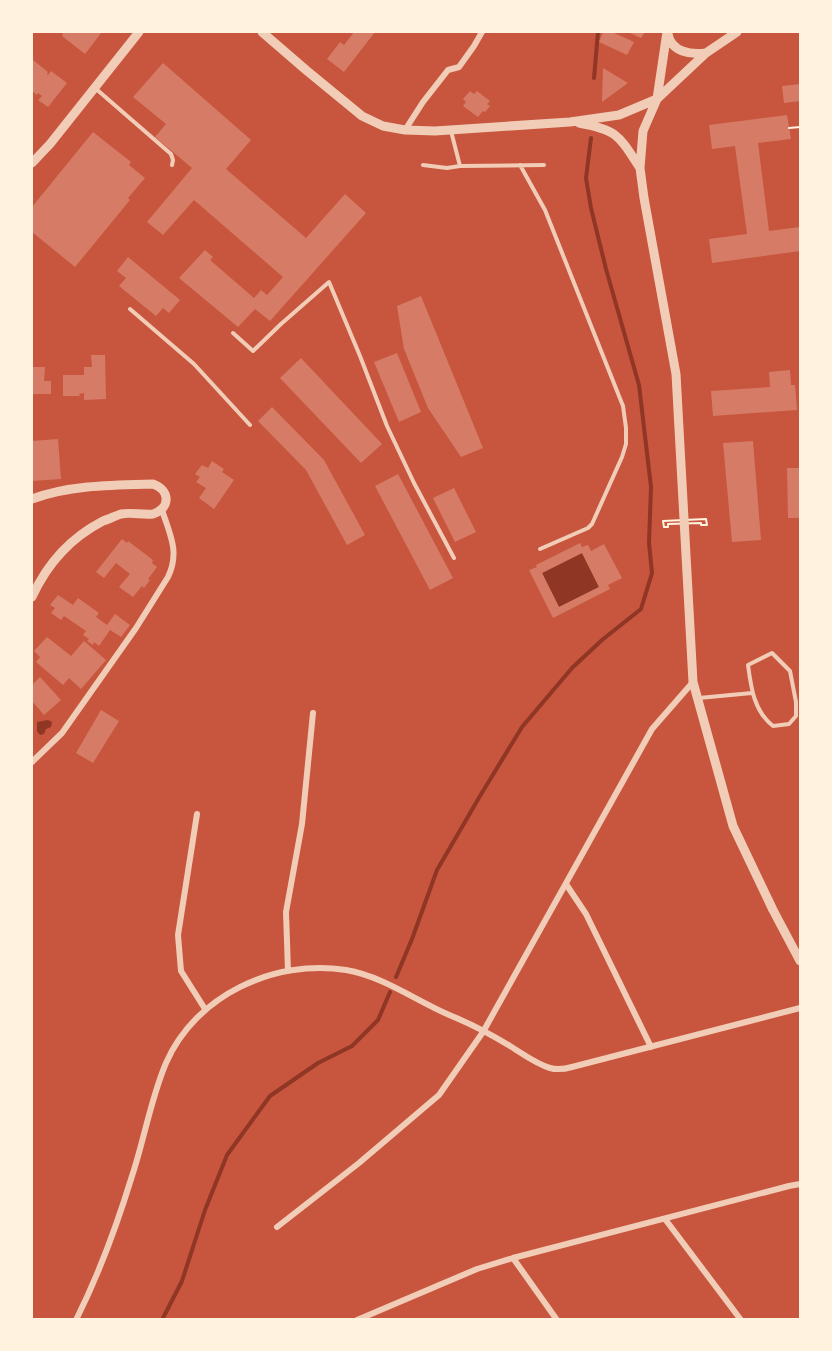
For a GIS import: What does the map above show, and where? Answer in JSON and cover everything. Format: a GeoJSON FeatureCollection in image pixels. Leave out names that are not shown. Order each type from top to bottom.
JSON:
{"type":"FeatureCollection","features":[{"type":"Feature","properties":{"kind":"street"},"geometry":{"type":"LineString","coordinates":[[32,163],[50,144],[139,32]]}},
{"type":"Feature","properties":{"kind":"street"},"geometry":{"type":"LineString","coordinates":[[262,32],[362,116],[383,126],[405,130],[451,130],[570,122],[619,115],[657,99],[706,53],[737,32]]}},
{"type":"Feature","properties":{"kind":"street"},"geometry":{"type":"LineString","coordinates":[[405,130],[448,69],[459,67],[482,32]]}},
{"type":"Feature","properties":{"kind":"street"},"geometry":{"type":"LineString","coordinates":[[668,32],[669,40],[677,48],[691,54],[706,53]]}},
{"type":"Feature","properties":{"kind":"street"},"geometry":{"type":"LineString","coordinates":[[668,32],[657,99],[643,130],[640,168],[676,374],[693,682],[733,826],[773,910],[801,961]]}},
{"type":"Feature","properties":{"kind":"street"},"geometry":{"type":"LineString","coordinates":[[570,122],[611,131],[623,142],[640,168]]}},
{"type":"Feature","properties":{"kind":"street"},"geometry":{"type":"LineString","coordinates":[[32,499],[78,488],[153,484],[165,492],[166,502],[162,510],[153,514],[121,514],[83,533],[52,562],[32,597]]}},
{"type":"Feature","properties":{"kind":"street"},"geometry":{"type":"LineString","coordinates":[[32,762],[62,733],[136,628],[168,577],[172,569],[174,553],[172,539],[162,510]]}},
{"type":"Feature","properties":{"kind":"street"},"geometry":{"type":"LineString","coordinates":[[277,1227],[359,1163],[439,1095],[483,1032],[652,729],[693,682]]}},
{"type":"Feature","properties":{"kind":"street"},"geometry":{"type":"LineString","coordinates":[[288,971],[286,912],[302,824],[313,713]]}},
{"type":"Feature","properties":{"kind":"street"},"geometry":{"type":"LineString","coordinates":[[197,814],[178,935],[181,971],[205,1010]]}},
{"type":"Feature","properties":{"kind":"street"},"geometry":{"type":"LineString","coordinates":[[566,884],[586,914],[651,1047]]}},
{"type":"Feature","properties":{"kind":"street"},"geometry":{"type":"LineString","coordinates":[[76,1320],[121,1213],[166,1063],[180,1038],[214,1002],[266,976],[306,969],[346,970],[376,978],[493,1036],[538,1063],[554,1069],[572,1067],[801,1008]]}},
{"type":"Feature","properties":{"kind":"street"},"geometry":{"type":"LineString","coordinates":[[357,1320],[477,1269],[801,1184]]}},
{"type":"Feature","properties":{"kind":"street"},"geometry":{"type":"LineString","coordinates":[[665,1218],[741,1320]]}},
{"type":"Feature","properties":{"kind":"street"},"geometry":{"type":"LineString","coordinates":[[513,1258],[557,1320]]}},
{"type":"Feature","properties":{"kind":"lane"},"geometry":{"type":"LineString","coordinates":[[94,88],[171,154],[172,165]]}},
{"type":"Feature","properties":{"kind":"lane"},"geometry":{"type":"LineString","coordinates":[[451,130],[460,165]]}},
{"type":"Feature","properties":{"kind":"lane"},"geometry":{"type":"LineString","coordinates":[[423,165],[447,168],[460,165],[544,165]]}},
{"type":"Feature","properties":{"kind":"lane"},"geometry":{"type":"LineString","coordinates":[[520,165],[545,210],[623,406],[626,428],[626,444],[622,457],[592,524],[588,528],[540,549]]}},
{"type":"Feature","properties":{"kind":"lane"},"geometry":{"type":"LineString","coordinates":[[233,333],[253,351],[280,324],[329,282],[387,426],[454,558]]}},
{"type":"Feature","properties":{"kind":"lane"},"geometry":{"type":"LineString","coordinates":[[130,309],[194,364],[250,425]]}},
{"type":"Feature","properties":{"kind":"lane"},"geometry":{"type":"LineString","coordinates":[[772,653],[790,671],[796,702],[796,716],[789,724],[773,726],[765,719],[752,693],[748,664],[772,653]]}},
{"type":"Feature","properties":{"kind":"lane"},"geometry":{"type":"LineString","coordinates":[[698,698],[752,693]]}},
{"type":"Feature","properties":{"kind":"path"},"geometry":{"type":"LineString","coordinates":[[789,128],[801,127]]}},
{"type":"Feature","properties":{"kind":"shaded area"},"geometry":{"type":"Polygon","coordinates":[[[582,553],[599,587],[559,607],[542,573],[582,553]]]}},
{"type":"Feature","properties":{"kind":"shaded area"},"geometry":{"type":"Polygon","coordinates":[[[48,720],[52,722],[51,727],[40,735],[37,731],[37,722],[48,720]]]}},
{"type":"Feature","properties":{"kind":"building"},"geometry":{"type":"Polygon","coordinates":[[[60,32],[102,32],[85,54],[60,32]]]}},
{"type":"Feature","properties":{"kind":"building"},"geometry":{"type":"Polygon","coordinates":[[[354,32],[375,32],[344,72],[327,59],[340,42],[344,45],[354,32]]]}},
{"type":"Feature","properties":{"kind":"building"},"geometry":{"type":"Polygon","coordinates":[[[603,32],[612,32],[634,42],[627,55],[599,42],[603,32]]]}},
{"type":"Feature","properties":{"kind":"building"},"geometry":{"type":"Polygon","coordinates":[[[628,32],[645,32],[641,38],[628,32]]]}},
{"type":"Feature","properties":{"kind":"building"},"geometry":{"type":"Polygon","coordinates":[[[33,60],[48,72],[48,75],[51,71],[67,83],[48,107],[38,100],[42,96],[32,91],[33,60]]]}},
{"type":"Feature","properties":{"kind":"building"},"geometry":{"type":"Polygon","coordinates":[[[163,63],[251,140],[226,169],[306,238],[345,194],[366,213],[270,321],[255,309],[238,327],[179,278],[205,250],[213,257],[210,260],[254,298],[261,290],[267,295],[283,277],[194,200],[163,235],[147,222],[192,168],[155,137],[166,124],[133,97],[163,63]]]}},
{"type":"Feature","properties":{"kind":"building"},"geometry":{"type":"Polygon","coordinates":[[[603,68],[628,83],[602,102],[603,68]]]}},
{"type":"Feature","properties":{"kind":"building"},"geometry":{"type":"Polygon","coordinates":[[[800,84],[800,101],[784,103],[782,86],[800,84]]]}},
{"type":"Feature","properties":{"kind":"building"},"geometry":{"type":"Polygon","coordinates":[[[470,91],[474,94],[477,91],[490,101],[487,104],[490,106],[478,117],[463,106],[466,102],[463,99],[470,91]]]}},
{"type":"Feature","properties":{"kind":"building"},"geometry":{"type":"Polygon","coordinates":[[[787,115],[791,139],[758,143],[769,231],[800,227],[800,251],[712,263],[709,239],[747,234],[735,146],[712,149],[709,125],[787,115]]]}},
{"type":"Feature","properties":{"kind":"building"},"geometry":{"type":"Polygon","coordinates":[[[93,132],[131,162],[129,165],[145,178],[128,198],[130,200],[75,267],[32,232],[32,207],[93,132]]]}},
{"type":"Feature","properties":{"kind":"building"},"geometry":{"type":"Polygon","coordinates":[[[128,257],[180,300],[169,313],[163,308],[156,316],[119,286],[126,278],[117,271],[128,257]]]}},
{"type":"Feature","properties":{"kind":"building"},"geometry":{"type":"Polygon","coordinates":[[[421,296],[483,448],[461,457],[428,408],[404,349],[397,306],[421,296]]]}},
{"type":"Feature","properties":{"kind":"building"},"geometry":{"type":"Polygon","coordinates":[[[397,353],[421,412],[399,422],[374,362],[397,353]]]}},
{"type":"Feature","properties":{"kind":"building"},"geometry":{"type":"Polygon","coordinates":[[[91,355],[105,355],[106,399],[84,400],[84,393],[79,394],[80,396],[63,396],[63,375],[84,375],[84,367],[92,367],[91,355]]]}},
{"type":"Feature","properties":{"kind":"building"},"geometry":{"type":"Polygon","coordinates":[[[301,358],[382,444],[361,463],[280,378],[301,358]]]}},
{"type":"Feature","properties":{"kind":"building"},"geometry":{"type":"Polygon","coordinates":[[[32,367],[45,367],[44,381],[51,381],[51,394],[32,394],[32,367]]]}},
{"type":"Feature","properties":{"kind":"building"},"geometry":{"type":"Polygon","coordinates":[[[790,370],[791,385],[795,385],[797,410],[713,416],[711,391],[770,387],[769,372],[790,370]]]}},
{"type":"Feature","properties":{"kind":"building"},"geometry":{"type":"Polygon","coordinates":[[[272,407],[324,460],[365,535],[347,545],[306,470],[258,421],[272,407]]]}},
{"type":"Feature","properties":{"kind":"building"},"geometry":{"type":"Polygon","coordinates":[[[58,439],[61,479],[32,481],[32,441],[58,439]]]}},
{"type":"Feature","properties":{"kind":"building"},"geometry":{"type":"Polygon","coordinates":[[[753,441],[761,540],[732,542],[723,443],[753,441]]]}},
{"type":"Feature","properties":{"kind":"building"},"geometry":{"type":"Polygon","coordinates":[[[212,461],[234,480],[214,509],[199,498],[206,488],[196,482],[200,477],[195,474],[202,465],[208,468],[212,461]]]}},
{"type":"Feature","properties":{"kind":"building"},"geometry":{"type":"Polygon","coordinates":[[[787,468],[800,468],[800,518],[788,518],[787,468]]]}},
{"type":"Feature","properties":{"kind":"building"},"geometry":{"type":"Polygon","coordinates":[[[398,474],[453,578],[430,590],[375,486],[398,474]]]}},
{"type":"Feature","properties":{"kind":"building"},"geometry":{"type":"Polygon","coordinates":[[[454,488],[476,532],[455,542],[433,498],[454,488]]]}},
{"type":"Feature","properties":{"kind":"building"},"geometry":{"type":"Polygon","coordinates":[[[122,539],[153,560],[152,563],[157,567],[144,588],[142,586],[133,597],[119,587],[130,574],[116,563],[104,578],[96,572],[122,539]]]}},
{"type":"Feature","properties":{"kind":"building"},"geometry":{"type":"Polygon","coordinates":[[[580,543],[582,547],[588,545],[591,551],[604,544],[622,578],[608,585],[610,589],[553,618],[529,570],[537,567],[536,565],[580,543]],[[582,553],[542,573],[559,607],[599,587],[582,553]]]}},
{"type":"Feature","properties":{"kind":"building"},"geometry":{"type":"Polygon","coordinates":[[[58,595],[73,605],[78,598],[99,613],[96,617],[107,625],[115,614],[130,625],[121,637],[110,630],[99,646],[94,642],[93,645],[83,635],[86,631],[64,616],[61,620],[51,613],[55,608],[50,605],[58,595]]]}},
{"type":"Feature","properties":{"kind":"building"},"geometry":{"type":"Polygon","coordinates":[[[47,637],[71,656],[84,641],[106,660],[81,689],[69,678],[63,685],[36,662],[40,657],[34,651],[47,637]]]}},
{"type":"Feature","properties":{"kind":"building"},"geometry":{"type":"Polygon","coordinates":[[[40,677],[61,700],[44,715],[32,701],[32,685],[40,677]]]}},
{"type":"Feature","properties":{"kind":"building"},"geometry":{"type":"Polygon","coordinates":[[[101,710],[119,721],[93,763],[76,753],[101,710]]]}},
{"type":"Feature","properties":{"kind":"waterway"},"geometry":{"type":"LineString","coordinates":[[594,78],[598,32]]}},
{"type":"Feature","properties":{"kind":"waterway"},"geometry":{"type":"LineString","coordinates":[[396,977],[437,870],[522,727],[572,668],[641,609],[652,573],[649,543],[651,487],[639,385],[591,208],[586,178],[591,138]]}},
{"type":"Feature","properties":{"kind":"waterway"},"geometry":{"type":"LineString","coordinates":[[162,1320],[182,1281],[205,1210],[227,1155],[270,1096],[318,1063],[352,1046],[378,1020],[390,992]]}}]}
